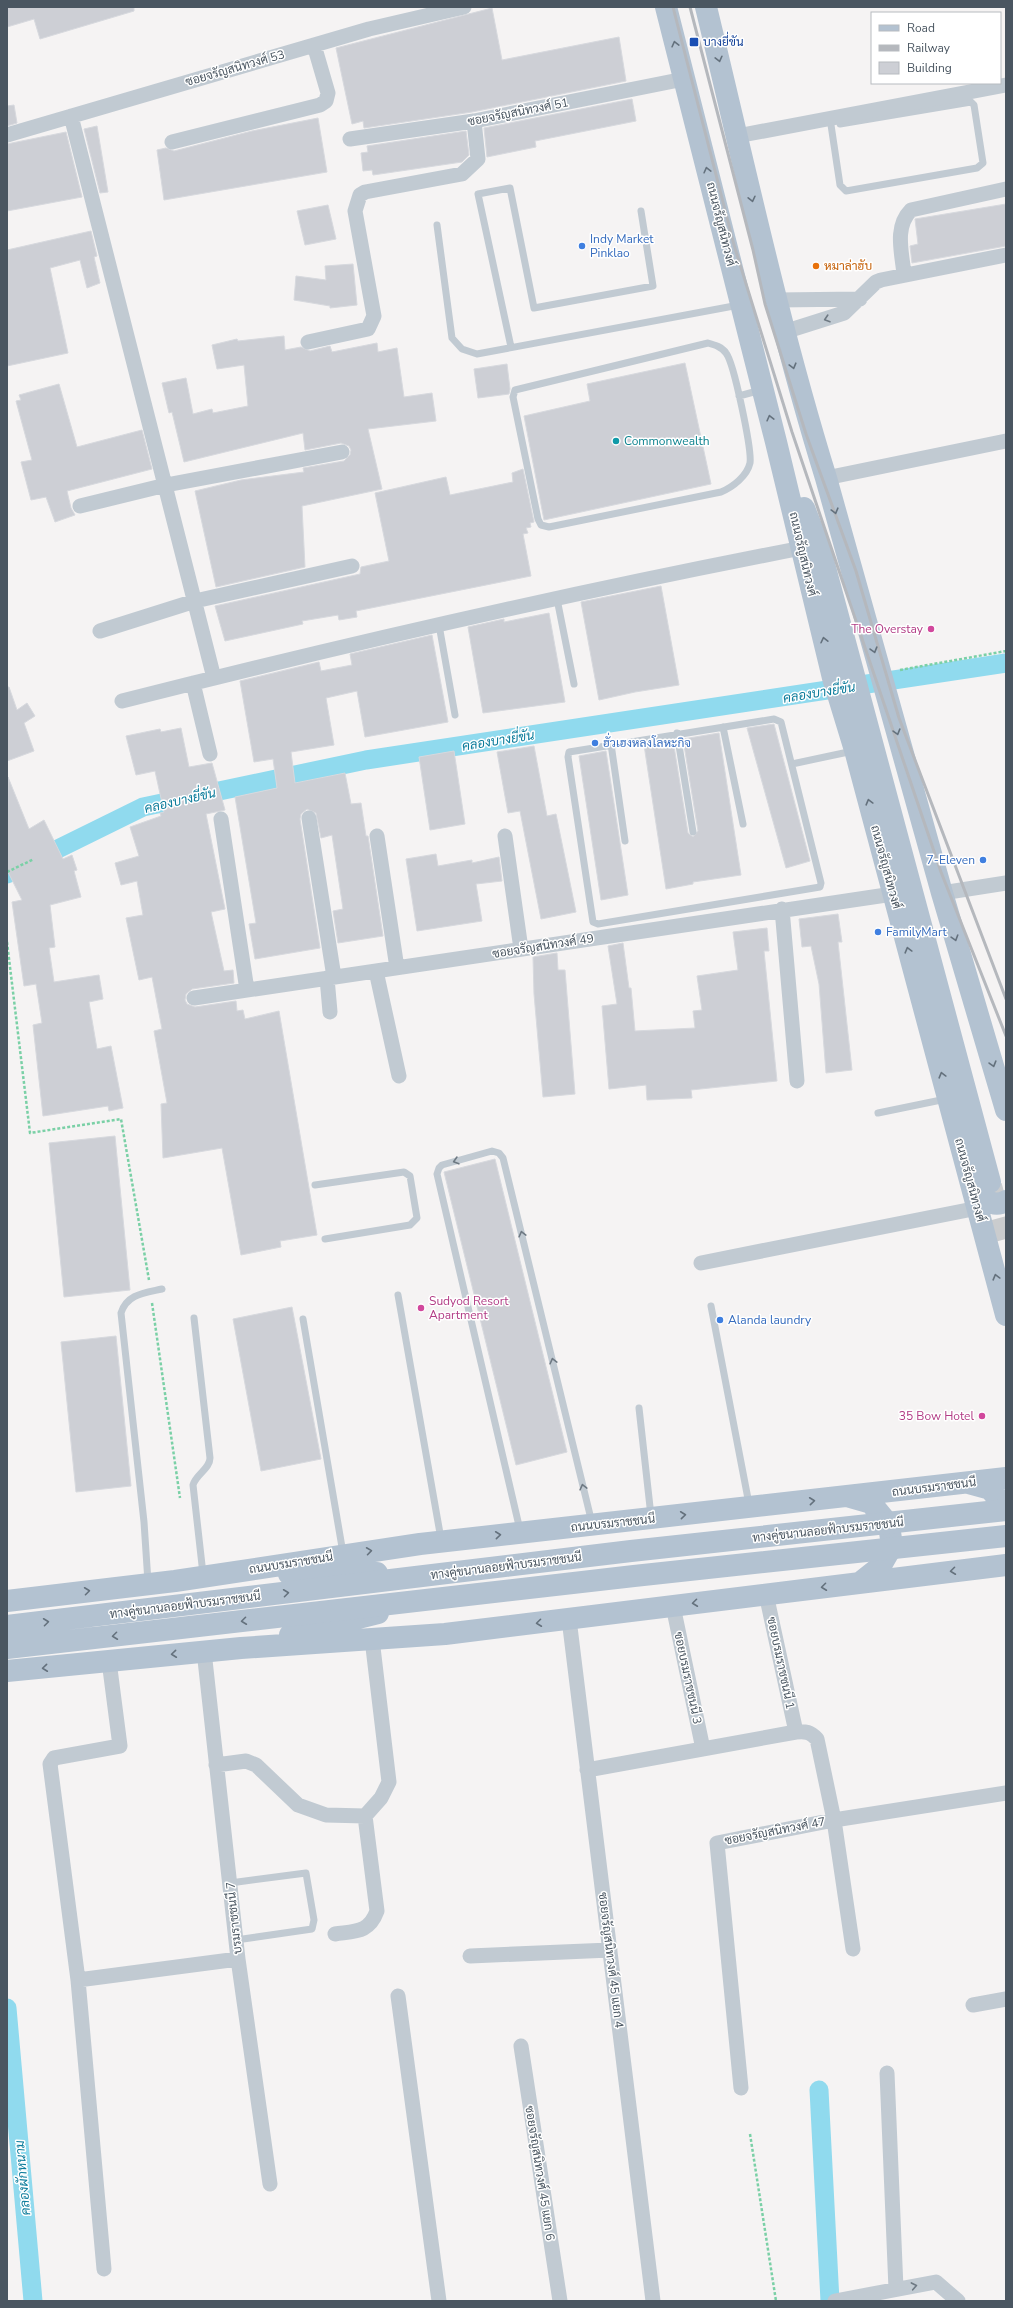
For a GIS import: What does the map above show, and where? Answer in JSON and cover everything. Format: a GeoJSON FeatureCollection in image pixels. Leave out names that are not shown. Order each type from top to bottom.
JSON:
{"type":"FeatureCollection","features":[{"type":"Feature","properties":{"kind":"main road","name":"ถนนจรัญสนิทวงศ์"},"geometry":{"type":"LineString","coordinates":[[666,7],[776,442],[811,548],[843,674],[980,1181],[978,1208],[1006,1315]]}},
{"type":"Feature","properties":{"kind":"main road","name":"ถนนจรัญสนิทวงศ์"},"geometry":{"type":"LineString","coordinates":[[706,7],[784,332],[808,420],[887,672],[886,694],[942,893],[971,986],[1006,1110]]}},
{"type":"Feature","properties":{"kind":"main road","name":"ถนนจรัญสนิทวงศ์"},"geometry":{"type":"LineString","coordinates":[[808,420],[811,548]]}},
{"type":"Feature","properties":{"kind":"main road","name":"ถนนจรัญสนิทวงศ์"},"geometry":{"type":"LineString","coordinates":[[852,704],[855,750],[948,1099],[980,1181]]}},
{"type":"Feature","properties":{"kind":"main road"},"geometry":{"type":"LineString","coordinates":[[971,986],[1006,1052]]}},
{"type":"Feature","properties":{"kind":"main road"},"geometry":{"type":"LineString","coordinates":[[980,1181],[985,1199],[992,1203],[1002,1204],[1006,1201]]}},
{"type":"Feature","properties":{"kind":"main road","name":"ถนนบรมราชชนนี"},"geometry":{"type":"LineString","coordinates":[[7,1601],[149,1584],[441,1542],[849,1497],[1006,1478]]}},
{"type":"Feature","properties":{"kind":"main road"},"geometry":{"type":"LineString","coordinates":[[966,1483],[990,1489],[1006,1509]]}},
{"type":"Feature","properties":{"kind":"main road"},"geometry":{"type":"LineString","coordinates":[[849,1497],[870,1503],[888,1525],[892,1546],[880,1567],[861,1582]]}},
{"type":"Feature","properties":{"kind":"main road","name":"ถนนบรมราชชนนี"},"geometry":{"type":"LineString","coordinates":[[211,1575],[352,1574],[422,1570],[629,1542],[1006,1502]]}},
{"type":"Feature","properties":{"kind":"main road","name":"ทางคู่ขนานลอยฟ้าบรมราชชนนี"},"geometry":{"type":"LineString","coordinates":[[7,1626],[632,1551],[1006,1509]]}},
{"type":"Feature","properties":{"kind":"main road","name":"ทางคู่ขนานลอยฟ้าบรมราชชนนี"},"geometry":{"type":"LineString","coordinates":[[7,1648],[634,1576],[1006,1536]]}},
{"type":"Feature","properties":{"kind":"main road"},"geometry":{"type":"LineString","coordinates":[[978,1568],[999,1553],[1006,1541]]}},
{"type":"Feature","properties":{"kind":"main road"},"geometry":{"type":"LineString","coordinates":[[241,1648],[394,1610],[634,1587],[1006,1547]]}},
{"type":"Feature","properties":{"kind":"main road"},"geometry":{"type":"LineString","coordinates":[[7,1671],[204,1651],[445,1634],[1006,1565]]}},
{"type":"Feature","properties":{"kind":"street","name":"ซอยจรัญสนิทวงศ์ 53"},"geometry":{"type":"LineString","coordinates":[[7,135],[369,29],[464,7]]}},
{"type":"Feature","properties":{"kind":"street"},"geometry":{"type":"LineString","coordinates":[[172,142],[320,104],[326,101],[328,93],[314,45]]}},
{"type":"Feature","properties":{"kind":"street","name":"ซอยจรัญสนิทวงศ์ 51"},"geometry":{"type":"LineString","coordinates":[[350,139],[474,121],[684,79]]}},
{"type":"Feature","properties":{"kind":"street"},"geometry":{"type":"LineString","coordinates":[[737,136],[828,123],[1006,85]]}},
{"type":"Feature","properties":{"kind":"street"},"geometry":{"type":"LineString","coordinates":[[70,116],[166,485],[214,678]]}},
{"type":"Feature","properties":{"kind":"street"},"geometry":{"type":"LineString","coordinates":[[308,342],[368,329],[372,323],[374,316],[355,211],[360,195],[365,192],[462,174],[478,159],[474,121]]}},
{"type":"Feature","properties":{"kind":"street"},"geometry":{"type":"LineString","coordinates":[[904,274],[900,228],[903,219],[911,210],[1006,189]]}},
{"type":"Feature","properties":{"kind":"street"},"geometry":{"type":"LineString","coordinates":[[784,332],[841,314],[860,299],[876,282],[904,274],[1006,255]]}},
{"type":"Feature","properties":{"kind":"street"},"geometry":{"type":"LineString","coordinates":[[777,300],[860,299]]}},
{"type":"Feature","properties":{"kind":"street"},"geometry":{"type":"LineString","coordinates":[[826,478],[1006,441]]}},
{"type":"Feature","properties":{"kind":"street"},"geometry":{"type":"LineString","coordinates":[[80,506],[166,485],[342,452]]}},
{"type":"Feature","properties":{"kind":"street"},"geometry":{"type":"LineString","coordinates":[[122,701],[439,625],[557,599],[811,548]]}},
{"type":"Feature","properties":{"kind":"street"},"geometry":{"type":"LineString","coordinates":[[100,631],[195,601],[352,566]]}},
{"type":"Feature","properties":{"kind":"street"},"geometry":{"type":"LineString","coordinates":[[193,683],[210,754]]}},
{"type":"Feature","properties":{"kind":"street"},"geometry":{"type":"LineString","coordinates":[[309,818],[331,978],[330,1012]]}},
{"type":"Feature","properties":{"kind":"street"},"geometry":{"type":"LineString","coordinates":[[221,819],[247,990]]}},
{"type":"Feature","properties":{"kind":"street"},"geometry":{"type":"LineString","coordinates":[[377,836],[398,968]]}},
{"type":"Feature","properties":{"kind":"street"},"geometry":{"type":"LineString","coordinates":[[505,836],[521,949]]}},
{"type":"Feature","properties":{"kind":"street"},"geometry":{"type":"LineString","coordinates":[[942,893],[1006,883]]}},
{"type":"Feature","properties":{"kind":"street","name":"ซอยจรัญสนิทวงศ์ 49"},"geometry":{"type":"LineString","coordinates":[[194,998],[782,909],[893,894]]}},
{"type":"Feature","properties":{"kind":"street"},"geometry":{"type":"LineString","coordinates":[[782,909],[797,1081]]}},
{"type":"Feature","properties":{"kind":"street"},"geometry":{"type":"LineString","coordinates":[[376,971],[399,1076]]}},
{"type":"Feature","properties":{"kind":"street"},"geometry":{"type":"LineString","coordinates":[[701,1264],[978,1208]]}},
{"type":"Feature","properties":{"kind":"street","name":"ซอยบรมราชชนนี 1"},"geometry":{"type":"LineString","coordinates":[[766,1594],[796,1732]]}},
{"type":"Feature","properties":{"kind":"street","name":"ซอยบรมราชชนนี 3"},"geometry":{"type":"LineString","coordinates":[[673,1606],[702,1749]]}},
{"type":"Feature","properties":{"kind":"street","name":"ซอยจรัญสนิทวงศ์ 45 แยก 4"},"geometry":{"type":"LineString","coordinates":[[569,1619],[653,2301]]}},
{"type":"Feature","properties":{"kind":"street"},"geometry":{"type":"LineString","coordinates":[[335,1934],[362,1930],[371,1924],[377,1911],[365,1816],[380,1798],[389,1782],[372,1639]]}},
{"type":"Feature","properties":{"kind":"street","name":"บรมราชชนนี 7"},"geometry":{"type":"LineString","coordinates":[[204,1651],[238,1958],[270,2184]]}},
{"type":"Feature","properties":{"kind":"street"},"geometry":{"type":"LineString","coordinates":[[104,2269],[78,1980],[50,1764],[54,1758],[120,1746],[109,1661]]}},
{"type":"Feature","properties":{"kind":"street"},"geometry":{"type":"LineString","coordinates":[[587,1770],[796,1732],[805,1731],[817,1739],[834,1820],[854,1949]]}},
{"type":"Feature","properties":{"kind":"street"},"geometry":{"type":"LineString","coordinates":[[216,1765],[246,1761],[256,1765],[298,1805],[326,1815],[365,1816]]}},
{"type":"Feature","properties":{"kind":"street","name":"ซอยจรัญสนิทวงศ์ 47"},"geometry":{"type":"LineString","coordinates":[[741,2088],[717,1842],[834,1820],[1006,1792]]}},
{"type":"Feature","properties":{"kind":"street"},"geometry":{"type":"LineString","coordinates":[[470,1956],[610,1950]]}},
{"type":"Feature","properties":{"kind":"street"},"geometry":{"type":"LineString","coordinates":[[78,1980],[238,1958]]}},
{"type":"Feature","properties":{"kind":"street"},"geometry":{"type":"LineString","coordinates":[[398,1996],[439,2301]]}},
{"type":"Feature","properties":{"kind":"street"},"geometry":{"type":"LineString","coordinates":[[973,2005],[1006,1999]]}},
{"type":"Feature","properties":{"kind":"street","name":"ซอยจรัญสนิทวงศ์ 45 แยก 6"},"geometry":{"type":"LineString","coordinates":[[521,2046],[560,2301]]}},
{"type":"Feature","properties":{"kind":"street"},"geometry":{"type":"LineString","coordinates":[[887,2073],[896,2290]]}},
{"type":"Feature","properties":{"kind":"street"},"geometry":{"type":"LineString","coordinates":[[835,2301],[936,2282],[958,2301]]}},
{"type":"Feature","properties":{"kind":"lane"},"geometry":{"type":"LineString","coordinates":[[971,102],[974,106],[983,163],[977,168],[846,191],[840,185],[828,123],[971,102]]}},
{"type":"Feature","properties":{"kind":"lane"},"geometry":{"type":"LineString","coordinates":[[512,347],[478,194],[510,188],[534,308],[653,286],[641,211]]}},
{"type":"Feature","properties":{"kind":"lane"},"geometry":{"type":"LineString","coordinates":[[437,225],[452,338],[462,349],[477,354],[741,304]]}},
{"type":"Feature","properties":{"kind":"lane"},"geometry":{"type":"LineString","coordinates":[[708,343],[722,348],[728,355],[739,396],[750,461],[745,473],[731,487],[721,492],[549,527],[539,523],[514,397],[515,390],[708,343]]}},
{"type":"Feature","properties":{"kind":"lane"},"geometry":{"type":"LineString","coordinates":[[739,396],[763,390]]}},
{"type":"Feature","properties":{"kind":"lane"},"geometry":{"type":"LineString","coordinates":[[557,599],[574,684]]}},
{"type":"Feature","properties":{"kind":"lane"},"geometry":{"type":"LineString","coordinates":[[439,625],[455,715]]}},
{"type":"Feature","properties":{"kind":"lane"},"geometry":{"type":"LineString","coordinates":[[779,720],[781,722],[821,883],[820,887],[598,924],[594,923],[591,919],[568,755],[572,750],[677,734],[779,720]]}},
{"type":"Feature","properties":{"kind":"lane"},"geometry":{"type":"LineString","coordinates":[[723,727],[743,824]]}},
{"type":"Feature","properties":{"kind":"lane"},"geometry":{"type":"LineString","coordinates":[[677,734],[693,832]]}},
{"type":"Feature","properties":{"kind":"lane"},"geometry":{"type":"LineString","coordinates":[[611,744],[625,842]]}},
{"type":"Feature","properties":{"kind":"lane"},"geometry":{"type":"LineString","coordinates":[[792,764],[855,750]]}},
{"type":"Feature","properties":{"kind":"lane"},"geometry":{"type":"LineString","coordinates":[[878,1113],[948,1099]]}},
{"type":"Feature","properties":{"kind":"lane"},"geometry":{"type":"LineString","coordinates":[[520,1533],[437,1174],[442,1165],[492,1151],[500,1153],[503,1158],[592,1525]]}},
{"type":"Feature","properties":{"kind":"lane"},"geometry":{"type":"LineString","coordinates":[[315,1185],[404,1172],[410,1176],[417,1218],[410,1226],[325,1239]]}},
{"type":"Feature","properties":{"kind":"lane"},"geometry":{"type":"LineString","coordinates":[[149,1584],[144,1522],[121,1313],[128,1299],[140,1293],[162,1289]]}},
{"type":"Feature","properties":{"kind":"lane"},"geometry":{"type":"LineString","coordinates":[[398,1295],[441,1542]]}},
{"type":"Feature","properties":{"kind":"lane"},"geometry":{"type":"LineString","coordinates":[[711,1306],[749,1508]]}},
{"type":"Feature","properties":{"kind":"lane"},"geometry":{"type":"LineString","coordinates":[[194,1318],[210,1463],[197,1476],[193,1485],[211,1575]]}},
{"type":"Feature","properties":{"kind":"lane"},"geometry":{"type":"LineString","coordinates":[[303,1319],[344,1555]]}},
{"type":"Feature","properties":{"kind":"lane"},"geometry":{"type":"LineString","coordinates":[[639,1408],[651,1518]]}},
{"type":"Feature","properties":{"kind":"lane"},"geometry":{"type":"LineString","coordinates":[[230,1883],[306,1873],[314,1920],[314,1926],[310,1930],[236,1940]]}},
{"type":"Feature","properties":{"kind":"path"},"geometry":{"type":"LineString","coordinates":[[887,672],[1006,651]]}},
{"type":"Feature","properties":{"kind":"path"},"geometry":{"type":"LineString","coordinates":[[7,872],[34,859]]}},
{"type":"Feature","properties":{"kind":"path"},"geometry":{"type":"LineString","coordinates":[[7,942],[30,1133],[121,1119],[151,1291],[181,1501]]}},
{"type":"Feature","properties":{"kind":"path"},"geometry":{"type":"LineString","coordinates":[[750,2134],[776,2301]]}},
{"type":"Feature","properties":{"kind":"building"},"geometry":{"type":"Polygon","coordinates":[[[7,7],[134,7],[134,11],[40,39],[34,19],[7,27],[7,7]]]}},
{"type":"Feature","properties":{"kind":"building"},"geometry":{"type":"Polygon","coordinates":[[[492,8],[502,60],[619,37],[626,81],[472,112],[364,128],[363,121],[352,124],[336,48],[492,8]]]}},
{"type":"Feature","properties":{"kind":"building"},"geometry":{"type":"Polygon","coordinates":[[[632,99],[636,121],[535,141],[536,147],[487,157],[484,128],[632,99]]]}},
{"type":"Feature","properties":{"kind":"building"},"geometry":{"type":"Polygon","coordinates":[[[14,105],[17,123],[7,126],[7,106],[14,105]]]}},
{"type":"Feature","properties":{"kind":"building"},"geometry":{"type":"Polygon","coordinates":[[[318,118],[327,172],[164,200],[157,150],[166,148],[174,151],[252,131],[318,118]]]}},
{"type":"Feature","properties":{"kind":"building"},"geometry":{"type":"Polygon","coordinates":[[[97,126],[108,192],[100,193],[84,129],[97,126]]]}},
{"type":"Feature","properties":{"kind":"building"},"geometry":{"type":"Polygon","coordinates":[[[466,131],[469,155],[462,162],[373,175],[372,170],[363,171],[361,153],[368,152],[367,146],[466,131]]]}},
{"type":"Feature","properties":{"kind":"building"},"geometry":{"type":"Polygon","coordinates":[[[66,132],[82,197],[7,211],[7,144],[66,132]]]}},
{"type":"Feature","properties":{"kind":"building"},"geometry":{"type":"Polygon","coordinates":[[[1006,204],[1006,246],[912,263],[910,246],[918,244],[915,219],[1006,204]]]}},
{"type":"Feature","properties":{"kind":"building"},"geometry":{"type":"Polygon","coordinates":[[[328,205],[336,239],[305,245],[297,211],[328,205]]]}},
{"type":"Feature","properties":{"kind":"building"},"geometry":{"type":"Polygon","coordinates":[[[91,231],[97,256],[94,257],[100,283],[87,288],[80,260],[50,268],[68,353],[7,366],[7,250],[91,231]]]}},
{"type":"Feature","properties":{"kind":"building"},"geometry":{"type":"Polygon","coordinates":[[[353,264],[357,305],[330,308],[330,306],[294,300],[296,276],[326,280],[325,266],[353,264]]]}},
{"type":"Feature","properties":{"kind":"building"},"geometry":{"type":"Polygon","coordinates":[[[284,336],[285,350],[301,347],[310,351],[330,346],[332,352],[377,343],[378,352],[397,348],[404,397],[432,393],[436,421],[368,429],[382,489],[302,506],[305,567],[216,587],[195,491],[241,480],[304,472],[303,468],[344,461],[350,455],[351,450],[349,446],[341,443],[305,450],[303,433],[184,462],[172,412],[169,413],[162,383],[186,378],[193,414],[212,409],[213,413],[248,406],[244,365],[217,369],[212,345],[237,339],[238,341],[284,336]]]}},
{"type":"Feature","properties":{"kind":"building","name":"Commonwealth"},"geometry":{"type":"Polygon","coordinates":[[[685,363],[711,484],[544,520],[524,416],[590,401],[587,384],[685,363]]]}},
{"type":"Feature","properties":{"kind":"building"},"geometry":{"type":"Polygon","coordinates":[[[507,364],[510,389],[509,394],[478,398],[474,369],[507,364]]]}},
{"type":"Feature","properties":{"kind":"building"},"geometry":{"type":"Polygon","coordinates":[[[59,384],[77,447],[142,430],[152,469],[67,491],[71,508],[75,515],[55,522],[46,497],[31,500],[21,462],[32,460],[16,401],[21,400],[19,395],[59,384]]]}},
{"type":"Feature","properties":{"kind":"building"},"geometry":{"type":"Polygon","coordinates":[[[523,469],[534,522],[530,523],[531,527],[526,528],[528,533],[523,534],[531,576],[356,611],[357,617],[339,620],[338,615],[302,621],[303,624],[225,641],[215,606],[360,574],[361,567],[389,561],[375,493],[446,477],[450,495],[513,482],[512,473],[523,469]]]}},
{"type":"Feature","properties":{"kind":"building"},"geometry":{"type":"Polygon","coordinates":[[[661,586],[679,685],[635,692],[599,700],[581,602],[661,586]]]}},
{"type":"Feature","properties":{"kind":"building"},"geometry":{"type":"Polygon","coordinates":[[[549,613],[565,702],[483,713],[468,627],[504,619],[504,622],[549,613]]]}},
{"type":"Feature","properties":{"kind":"building"},"geometry":{"type":"Polygon","coordinates":[[[432,635],[448,722],[365,737],[357,691],[326,698],[334,745],[291,752],[295,783],[345,773],[351,804],[361,803],[366,836],[368,836],[383,936],[338,943],[333,911],[343,909],[332,835],[321,838],[316,813],[307,809],[301,814],[300,819],[320,948],[255,959],[249,924],[256,923],[235,797],[277,788],[273,759],[254,762],[240,681],[319,662],[321,671],[352,665],[350,654],[432,635]]]}},
{"type":"Feature","properties":{"kind":"building"},"geometry":{"type":"Polygon","coordinates":[[[7,687],[9,687],[17,710],[27,703],[35,716],[24,723],[34,751],[7,761],[7,687]]]}},
{"type":"Feature","properties":{"kind":"building"},"geometry":{"type":"Polygon","coordinates":[[[774,724],[810,861],[786,868],[747,728],[774,724]]]}},
{"type":"Feature","properties":{"kind":"building"},"geometry":{"type":"Polygon","coordinates":[[[181,728],[189,767],[212,763],[225,810],[206,814],[225,909],[211,912],[224,971],[233,970],[234,983],[192,989],[186,994],[185,1000],[187,1004],[195,1007],[236,1001],[237,1011],[243,1010],[245,1019],[279,1011],[317,1235],[280,1241],[281,1247],[241,1255],[222,1148],[163,1158],[161,1104],[167,1103],[154,1031],[162,1029],[152,977],[139,980],[126,918],[143,915],[137,881],[121,885],[115,863],[139,856],[130,827],[161,816],[160,813],[164,812],[155,771],[136,775],[126,736],[160,729],[161,732],[181,728]]]}},
{"type":"Feature","properties":{"kind":"building"},"geometry":{"type":"Polygon","coordinates":[[[719,733],[741,875],[693,882],[693,884],[666,889],[644,745],[673,740],[688,833],[693,837],[698,831],[683,739],[719,733]]]}},
{"type":"Feature","properties":{"kind":"building"},"geometry":{"type":"Polygon","coordinates":[[[534,746],[547,816],[556,814],[576,912],[541,919],[520,811],[508,813],[497,752],[534,746]]]}},
{"type":"Feature","properties":{"kind":"building"},"geometry":{"type":"Polygon","coordinates":[[[454,751],[465,824],[430,830],[419,757],[454,751]]]}},
{"type":"Feature","properties":{"kind":"building"},"geometry":{"type":"Polygon","coordinates":[[[606,751],[628,895],[601,900],[579,756],[606,751]]]}},
{"type":"Feature","properties":{"kind":"building"},"geometry":{"type":"Polygon","coordinates":[[[8,777],[29,829],[44,820],[63,859],[72,855],[77,870],[74,871],[81,897],[50,905],[55,947],[49,948],[54,982],[99,975],[103,999],[89,1002],[97,1049],[111,1046],[123,1108],[109,1111],[108,1106],[43,1116],[33,1025],[42,1023],[36,984],[24,986],[12,902],[22,900],[7,870],[8,777]]]}},
{"type":"Feature","properties":{"kind":"building"},"geometry":{"type":"Polygon","coordinates":[[[436,854],[438,866],[472,860],[472,863],[499,857],[502,881],[476,884],[482,921],[417,931],[406,859],[436,854]]]}},
{"type":"Feature","properties":{"kind":"building"},"geometry":{"type":"Polygon","coordinates":[[[838,914],[842,942],[838,942],[852,1070],[826,1073],[819,984],[811,946],[802,947],[799,919],[838,914]]]}},
{"type":"Feature","properties":{"kind":"building"},"geometry":{"type":"Polygon","coordinates":[[[767,928],[769,951],[764,951],[777,1081],[691,1090],[692,1098],[647,1100],[646,1085],[609,1089],[602,1006],[617,1004],[608,946],[623,943],[629,988],[631,988],[635,1031],[695,1028],[693,1011],[702,1010],[697,976],[738,970],[733,932],[767,928]]]}},
{"type":"Feature","properties":{"kind":"building"},"geometry":{"type":"Polygon","coordinates":[[[557,953],[558,970],[565,970],[575,1094],[543,1097],[534,994],[533,957],[557,953]]]}},
{"type":"Feature","properties":{"kind":"building"},"geometry":{"type":"Polygon","coordinates":[[[115,1136],[130,1290],[64,1297],[49,1143],[115,1136]]]}},
{"type":"Feature","properties":{"kind":"building"},"geometry":{"type":"Polygon","coordinates":[[[495,1159],[567,1452],[516,1465],[444,1172],[495,1159]]]}},
{"type":"Feature","properties":{"kind":"building"},"geometry":{"type":"Polygon","coordinates":[[[292,1307],[321,1459],[261,1471],[233,1319],[292,1307]]]}},
{"type":"Feature","properties":{"kind":"building"},"geometry":{"type":"Polygon","coordinates":[[[116,1336],[131,1486],[76,1492],[61,1342],[116,1336]]]}},
{"type":"Feature","properties":{"kind":"waterway","name":"คลองบางยี่ขัน"},"geometry":{"type":"LineString","coordinates":[[7,874],[143,807],[366,760],[1006,663]]}},
{"type":"Feature","properties":{"kind":"waterway","name":"คลองผักหนาม"},"geometry":{"type":"LineString","coordinates":[[7,2008],[33,2301]]}},
{"type":"Feature","properties":{"kind":"waterway"},"geometry":{"type":"LineString","coordinates":[[819,2090],[830,2301]]}},
{"type":"Feature","properties":{"kind":"tunnel"},"geometry":{"type":"LineString","coordinates":[[991,1186],[1006,1241]]}},
{"type":"Feature","properties":{"kind":"railway"},"geometry":{"type":"LineString","coordinates":[[673,7],[734,245],[792,432],[941,872],[1006,1036]]}},
{"type":"Feature","properties":{"kind":"railway"},"geometry":{"type":"LineString","coordinates":[[690,7],[753,250],[765,304],[806,434],[856,571],[899,718],[1006,999]]}},
{"type":"Feature","properties":{"kind":"place","name":"บางยี่ขัน"},"geometry":{"type":"Point","coordinates":[694,42]}},
{"type":"Feature","properties":{"kind":"place","name":"Indy Market Pinklao"},"geometry":{"type":"Point","coordinates":[582,246]}},
{"type":"Feature","properties":{"kind":"place","name":"หมาล่าฮับ"},"geometry":{"type":"Point","coordinates":[816,266]}},
{"type":"Feature","properties":{"kind":"place","name":"Commonwealth"},"geometry":{"type":"Point","coordinates":[616,441]}},
{"type":"Feature","properties":{"kind":"place","name":"The Overstay"},"geometry":{"type":"Point","coordinates":[931,629]}},
{"type":"Feature","properties":{"kind":"place","name":"ฮั่วเฮงหลงโลหะกิจ"},"geometry":{"type":"Point","coordinates":[595,743]}},
{"type":"Feature","properties":{"kind":"place","name":"7-Eleven"},"geometry":{"type":"Point","coordinates":[983,860]}},
{"type":"Feature","properties":{"kind":"place","name":"FamilyMart"},"geometry":{"type":"Point","coordinates":[878,932]}},
{"type":"Feature","properties":{"kind":"place","name":"Sudyod Resort Apartment"},"geometry":{"type":"Point","coordinates":[421,1308]}},
{"type":"Feature","properties":{"kind":"place","name":"Alanda laundry"},"geometry":{"type":"Point","coordinates":[720,1320]}},
{"type":"Feature","properties":{"kind":"place","name":"35 Bow Hotel"},"geometry":{"type":"Point","coordinates":[982,1416]}}]}
